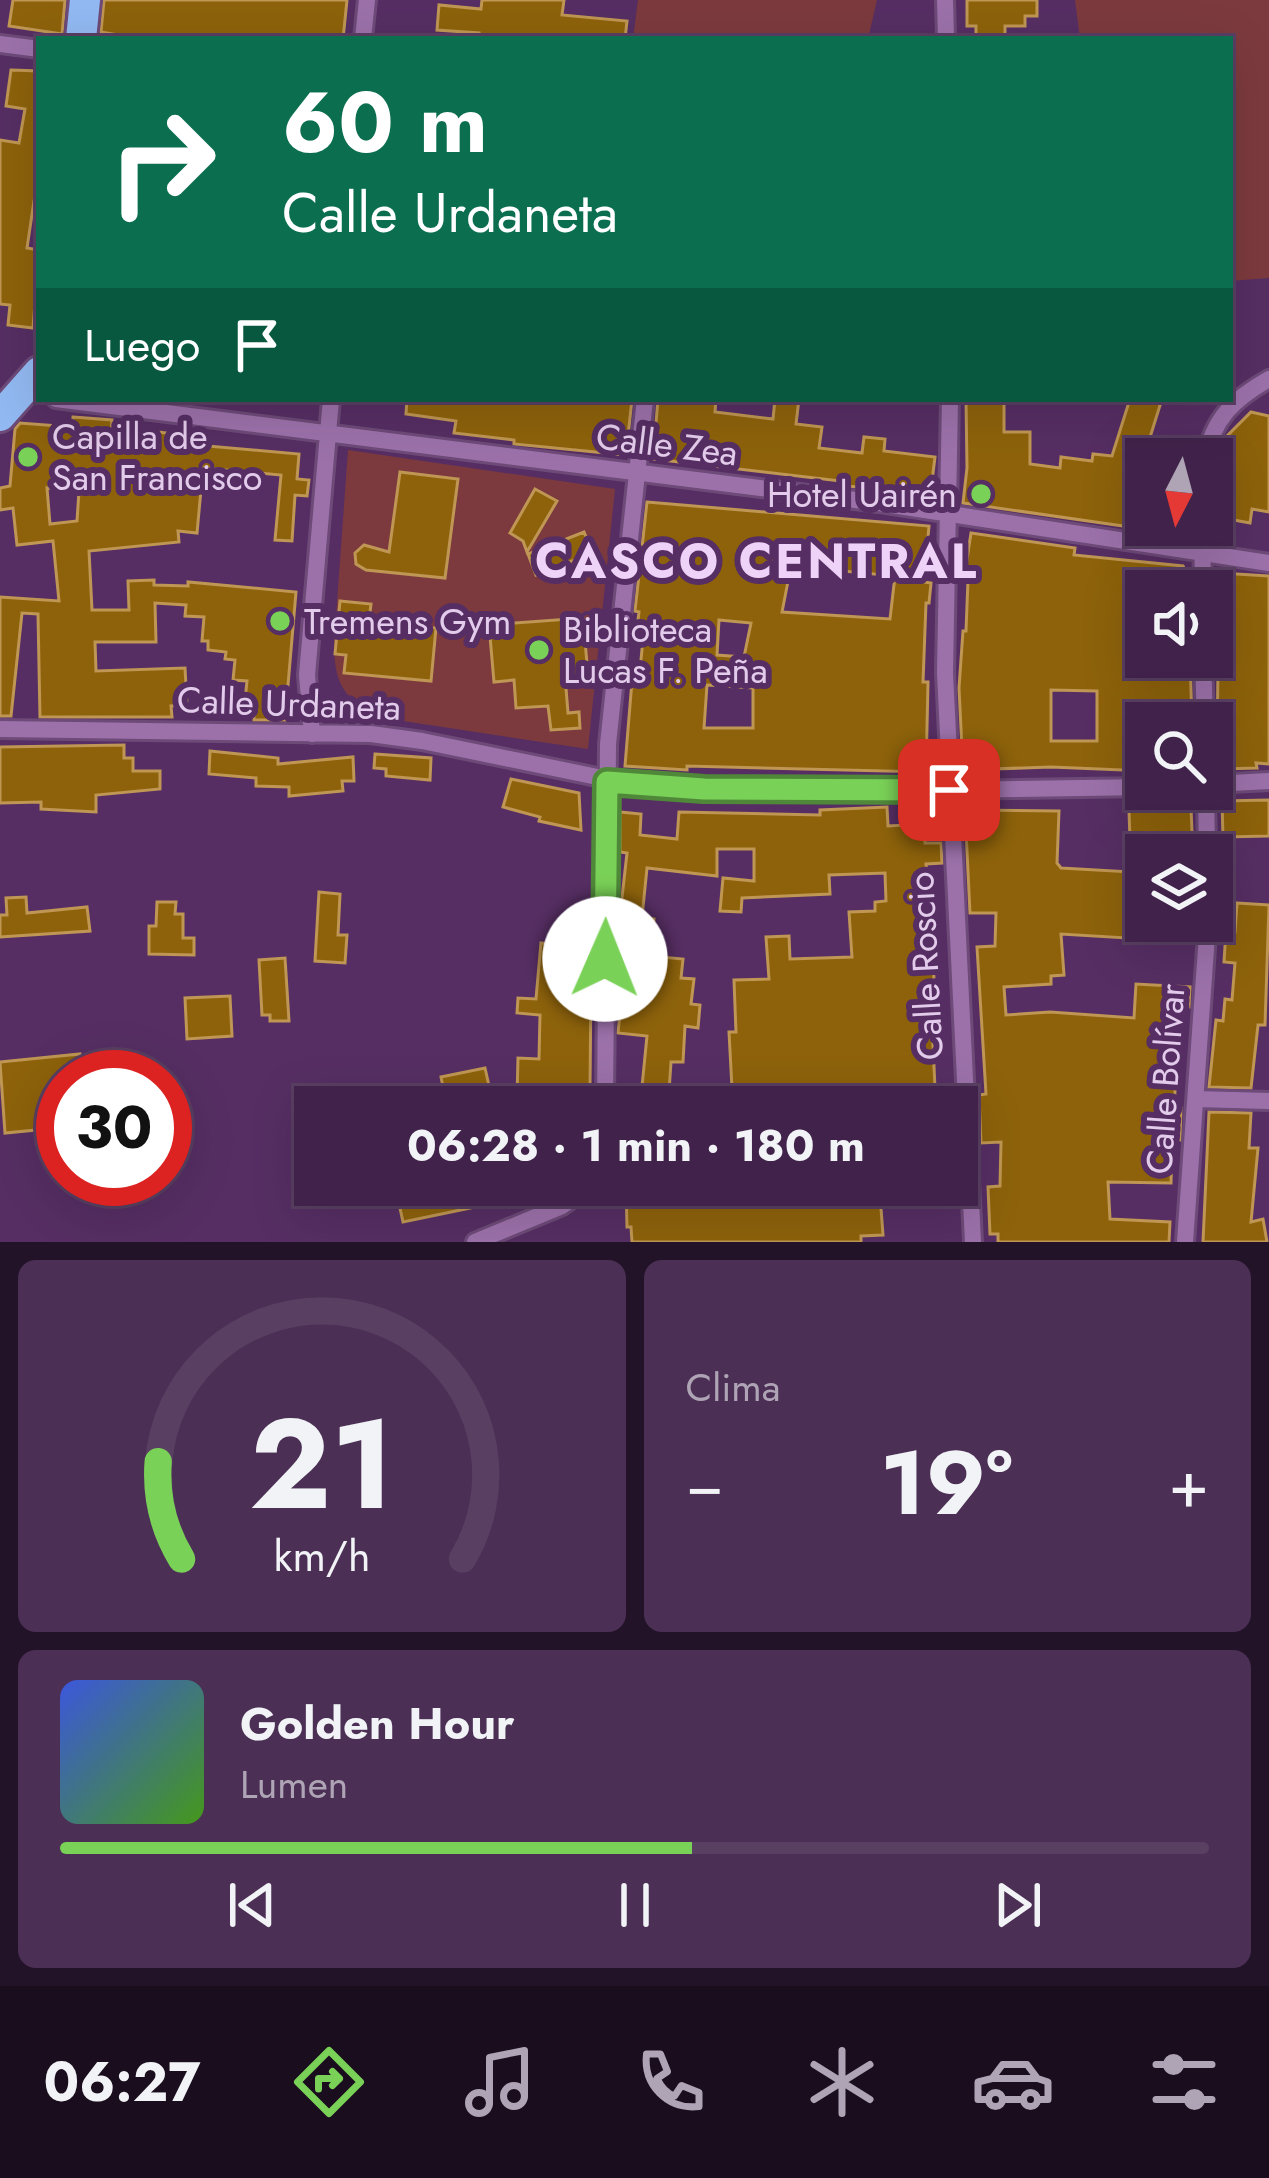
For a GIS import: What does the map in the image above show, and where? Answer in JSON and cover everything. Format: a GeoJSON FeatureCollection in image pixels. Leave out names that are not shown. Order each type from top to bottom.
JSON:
{"type":"FeatureCollection","features":[{"type":"Feature","properties":{"kind":"highway"},"geometry":{"type":"LineString","coordinates":[[81,36],[85,0]]}},
{"type":"Feature","properties":{"kind":"street"},"geometry":{"type":"LineString","coordinates":[[363,36],[367,0]]}},
{"type":"Feature","properties":{"kind":"street"},"geometry":{"type":"LineString","coordinates":[[945,0],[946,36]]}},
{"type":"Feature","properties":{"kind":"street"},"geometry":{"type":"LineString","coordinates":[[0,44],[36,49]]}},
{"type":"Feature","properties":{"kind":"street"},"geometry":{"type":"LineString","coordinates":[[1213,438],[1220,417],[1232,403],[1269,379]]}},
{"type":"Feature","properties":{"kind":"street","name":"Calle Zea"},"geometry":{"type":"LineString","coordinates":[[80,402],[949,514],[1269,563]]}},
{"type":"Feature","properties":{"kind":"street"},"geometry":{"type":"LineString","coordinates":[[312,734],[307,675],[331,402]]}},
{"type":"Feature","properties":{"kind":"street"},"geometry":{"type":"LineString","coordinates":[[605,1086],[608,744],[645,402]]}},
{"type":"Feature","properties":{"kind":"street","name":"Calle Roscio"},"geometry":{"type":"LineString","coordinates":[[950,402],[945,673],[973,1242]]}},
{"type":"Feature","properties":{"kind":"street"},"geometry":{"type":"LineString","coordinates":[[1202,546],[1202,570]]}},
{"type":"Feature","properties":{"kind":"street","name":"Calle Urdaneta"},"geometry":{"type":"LineString","coordinates":[[0,729],[370,734],[607,782],[704,789],[1125,787]]}},
{"type":"Feature","properties":{"kind":"street"},"geometry":{"type":"LineString","coordinates":[[1233,784],[1269,781]]}},
{"type":"Feature","properties":{"kind":"street","name":"Calle Bolívar"},"geometry":{"type":"LineString","coordinates":[[1185,1242],[1207,942]]}},
{"type":"Feature","properties":{"kind":"street"},"geometry":{"type":"LineString","coordinates":[[1196,1100],[1269,1101]]}},
{"type":"Feature","properties":{"kind":"street"},"geometry":{"type":"LineString","coordinates":[[475,1242],[562,1206]]}},
{"type":"Feature","properties":{"kind":"shaded area"},"geometry":{"type":"Polygon","coordinates":[[[638,0],[877,0],[869,36],[633,36],[638,0]]]}},
{"type":"Feature","properties":{"kind":"shaded area"},"geometry":{"type":"Polygon","coordinates":[[[1075,0],[1269,0],[1269,278],[1233,281],[1233,36],[1080,36],[1075,0]]]}},
{"type":"Feature","properties":{"kind":"shaded area"},"geometry":{"type":"Polygon","coordinates":[[[348,450],[615,489],[588,749],[390,719],[346,693],[337,673],[334,644],[348,450]]]}},
{"type":"Feature","properties":{"kind":"building"},"geometry":{"type":"Polygon","coordinates":[[[13,0],[65,0],[62,34],[9,26],[13,0]]]}},
{"type":"Feature","properties":{"kind":"building"},"geometry":{"type":"Polygon","coordinates":[[[104,0],[347,0],[343,36],[124,36],[101,32],[104,0]]]}},
{"type":"Feature","properties":{"kind":"building"},"geometry":{"type":"Polygon","coordinates":[[[482,0],[564,0],[562,15],[627,21],[625,36],[479,36],[437,30],[439,5],[481,9],[482,0]]]}},
{"type":"Feature","properties":{"kind":"building"},"geometry":{"type":"Polygon","coordinates":[[[967,0],[1037,0],[1037,16],[1025,16],[1025,26],[1005,26],[1005,36],[976,36],[976,26],[967,26],[967,0]]]}},
{"type":"Feature","properties":{"kind":"building"},"geometry":{"type":"Polygon","coordinates":[[[11,70],[36,71],[36,201],[27,248],[36,250],[33,328],[8,325],[10,305],[0,304],[0,140],[19,143],[25,109],[6,106],[11,70]]]}},
{"type":"Feature","properties":{"kind":"building"},"geometry":{"type":"Polygon","coordinates":[[[407,402],[632,402],[626,455],[454,433],[456,421],[406,414],[407,402]]]}},
{"type":"Feature","properties":{"kind":"building"},"geometry":{"type":"Polygon","coordinates":[[[658,402],[716,402],[715,412],[773,419],[775,402],[799,402],[796,424],[822,427],[819,448],[862,453],[864,437],[885,439],[884,451],[935,457],[931,489],[924,488],[923,495],[653,459],[658,402]]]}},
{"type":"Feature","properties":{"kind":"building"},"geometry":{"type":"Polygon","coordinates":[[[966,402],[1004,402],[1004,432],[1030,432],[1030,464],[1060,468],[1061,457],[1092,461],[1093,454],[1112,456],[1129,402],[1161,402],[1150,438],[1125,438],[1125,526],[963,503],[966,402]]]}},
{"type":"Feature","properties":{"kind":"building"},"geometry":{"type":"Polygon","coordinates":[[[1251,412],[1269,416],[1269,512],[1252,509],[1250,523],[1233,520],[1233,438],[1226,437],[1251,412]]]}},
{"type":"Feature","properties":{"kind":"building"},"geometry":{"type":"Polygon","coordinates":[[[73,417],[112,420],[111,436],[142,439],[143,430],[174,434],[173,443],[299,454],[297,479],[309,480],[307,496],[295,495],[292,541],[275,540],[281,475],[203,468],[197,533],[178,531],[179,542],[89,551],[92,610],[129,610],[128,581],[296,592],[285,720],[254,720],[254,710],[244,710],[247,681],[233,680],[235,660],[225,659],[226,652],[208,650],[208,641],[202,641],[204,617],[185,616],[186,605],[155,603],[156,642],[95,642],[96,671],[185,668],[187,705],[171,706],[172,717],[40,717],[38,614],[22,613],[11,716],[0,716],[0,597],[59,601],[53,541],[17,545],[13,508],[0,510],[0,488],[10,486],[15,429],[20,423],[72,427],[73,417]],[[47,488],[50,524],[77,521],[79,491],[47,488]]]}},
{"type":"Feature","properties":{"kind":"building"},"geometry":{"type":"Polygon","coordinates":[[[400,472],[458,479],[445,578],[366,570],[356,564],[355,553],[364,545],[389,552],[400,472]]]}},
{"type":"Feature","properties":{"kind":"building"},"geometry":{"type":"Polygon","coordinates":[[[535,489],[557,501],[527,552],[523,541],[510,533],[535,489]]]}},
{"type":"Feature","properties":{"kind":"building"},"geometry":{"type":"Polygon","coordinates":[[[647,502],[929,526],[924,582],[931,583],[923,682],[928,682],[926,772],[625,766],[633,669],[640,670],[644,629],[637,628],[639,612],[635,611],[647,502]],[[791,566],[782,612],[890,619],[895,576],[791,566]],[[719,620],[717,655],[744,657],[751,623],[719,620]],[[707,685],[704,728],[753,728],[753,688],[707,685]]]}},
{"type":"Feature","properties":{"kind":"building"},"geometry":{"type":"Polygon","coordinates":[[[584,532],[593,553],[536,575],[528,554],[584,532]]]}},
{"type":"Feature","properties":{"kind":"building"},"geometry":{"type":"Polygon","coordinates":[[[971,533],[1075,548],[1074,555],[1183,566],[1185,570],[1125,570],[1125,678],[1191,678],[1191,702],[1125,702],[1125,770],[963,770],[959,688],[968,580],[964,579],[971,533]],[[1051,690],[1051,741],[1097,741],[1097,691],[1051,690]]]}},
{"type":"Feature","properties":{"kind":"building"},"geometry":{"type":"Polygon","coordinates":[[[1233,574],[1269,576],[1269,764],[1233,769],[1233,702],[1218,702],[1218,678],[1233,678],[1233,574]]]}},
{"type":"Feature","properties":{"kind":"building"},"geometry":{"type":"Polygon","coordinates":[[[340,601],[371,604],[369,621],[436,628],[431,681],[344,673],[346,655],[335,654],[340,601]]]}},
{"type":"Feature","properties":{"kind":"building","name":"Biblioteca Lucas F. Peña"},"geometry":{"type":"Polygon","coordinates":[[[583,618],[588,675],[565,676],[568,713],[579,712],[580,728],[551,730],[548,706],[516,708],[514,680],[494,682],[489,625],[583,618]]]}},
{"type":"Feature","properties":{"kind":"building"},"geometry":{"type":"Polygon","coordinates":[[[124,745],[124,758],[133,758],[133,771],[160,771],[160,789],[96,795],[96,812],[41,809],[41,802],[0,803],[0,747],[124,745]]]}},
{"type":"Feature","properties":{"kind":"building"},"geometry":{"type":"Polygon","coordinates":[[[210,751],[278,758],[278,764],[353,757],[354,781],[342,781],[343,791],[289,796],[289,787],[256,786],[256,778],[209,774],[210,751]]]}},
{"type":"Feature","properties":{"kind":"building"},"geometry":{"type":"Polygon","coordinates":[[[375,754],[431,758],[430,780],[386,776],[386,769],[374,768],[375,754]]]}},
{"type":"Feature","properties":{"kind":"building"},"geometry":{"type":"Polygon","coordinates":[[[511,779],[579,793],[581,830],[503,807],[511,779]]]}},
{"type":"Feature","properties":{"kind":"building"},"geometry":{"type":"Polygon","coordinates":[[[1269,800],[1269,836],[1223,834],[1222,810],[1233,810],[1233,801],[1269,800]]]}},
{"type":"Feature","properties":{"kind":"building"},"geometry":{"type":"Polygon","coordinates":[[[887,807],[888,826],[924,824],[925,843],[941,843],[942,863],[926,864],[937,1022],[932,1023],[935,1086],[732,1086],[729,1032],[736,1032],[734,980],[769,979],[766,937],[789,936],[790,959],[852,957],[849,912],[875,911],[875,902],[886,901],[885,873],[829,875],[830,894],[742,898],[741,912],[720,911],[723,878],[754,881],[754,849],[717,849],[717,876],[647,868],[642,917],[654,919],[650,956],[683,959],[681,978],[694,979],[691,1004],[700,1005],[698,1028],[685,1026],[683,1062],[671,1062],[669,1086],[642,1086],[647,1036],[618,1033],[624,975],[619,974],[619,925],[627,853],[620,852],[620,812],[641,814],[640,835],[677,839],[679,812],[820,815],[820,810],[887,807]]]}},
{"type":"Feature","properties":{"kind":"building"},"geometry":{"type":"Polygon","coordinates":[[[965,810],[1059,811],[1057,863],[1061,868],[1125,872],[1125,938],[1061,934],[1064,975],[1051,976],[1051,984],[1004,987],[1006,1015],[1050,1012],[1134,1018],[1136,984],[1190,987],[1189,1007],[1180,1007],[1174,1108],[1181,1108],[1180,1140],[1172,1140],[1171,1183],[1108,1182],[1110,1219],[1170,1222],[1169,1242],[998,1242],[998,1234],[990,1234],[988,1187],[1000,1186],[1001,1142],[981,1143],[979,1095],[986,1094],[977,947],[995,946],[996,913],[970,913],[965,810]]]}},
{"type":"Feature","properties":{"kind":"building"},"geometry":{"type":"Polygon","coordinates":[[[1129,810],[1191,810],[1192,834],[1130,834],[1129,810]]]}},
{"type":"Feature","properties":{"kind":"building"},"geometry":{"type":"Polygon","coordinates":[[[319,892],[340,894],[338,935],[347,935],[345,963],[315,961],[319,892]]]}},
{"type":"Feature","properties":{"kind":"building"},"geometry":{"type":"Polygon","coordinates":[[[26,897],[27,913],[87,907],[90,931],[0,937],[6,898],[26,897]]]}},
{"type":"Feature","properties":{"kind":"building"},"geometry":{"type":"Polygon","coordinates":[[[157,902],[176,902],[175,914],[183,914],[183,938],[194,938],[194,955],[149,954],[149,926],[156,926],[157,902]]]}},
{"type":"Feature","properties":{"kind":"building"},"geometry":{"type":"Polygon","coordinates":[[[1237,903],[1269,905],[1265,1025],[1258,1025],[1251,1088],[1209,1087],[1216,1020],[1223,1021],[1225,999],[1232,1000],[1235,963],[1224,962],[1225,942],[1233,942],[1237,903]]]}},
{"type":"Feature","properties":{"kind":"building"},"geometry":{"type":"Polygon","coordinates":[[[541,943],[584,947],[581,981],[591,981],[590,1086],[517,1086],[518,1058],[539,1059],[540,1015],[517,1013],[518,998],[536,999],[541,943]]]}},
{"type":"Feature","properties":{"kind":"building"},"geometry":{"type":"Polygon","coordinates":[[[285,958],[289,1021],[270,1021],[270,1015],[262,1015],[259,960],[285,958]]]}},
{"type":"Feature","properties":{"kind":"building"},"geometry":{"type":"Polygon","coordinates":[[[230,996],[232,1036],[187,1039],[185,998],[230,996]]]}},
{"type":"Feature","properties":{"kind":"building"},"geometry":{"type":"Polygon","coordinates":[[[36,1058],[36,1130],[5,1133],[0,1062],[36,1058]]]}},
{"type":"Feature","properties":{"kind":"building"},"geometry":{"type":"Polygon","coordinates":[[[485,1068],[489,1086],[443,1086],[441,1077],[485,1068]]]}},
{"type":"Feature","properties":{"kind":"building"},"geometry":{"type":"Polygon","coordinates":[[[1209,1112],[1251,1113],[1249,1148],[1258,1148],[1251,1222],[1263,1219],[1267,1242],[1203,1242],[1209,1112]]]}},
{"type":"Feature","properties":{"kind":"building"},"geometry":{"type":"Polygon","coordinates":[[[400,1206],[480,1206],[403,1222],[400,1206]]]}},
{"type":"Feature","properties":{"kind":"building"},"geometry":{"type":"Polygon","coordinates":[[[626,1206],[881,1206],[883,1235],[861,1236],[861,1242],[632,1242],[631,1227],[627,1227],[626,1206]]]}},
{"type":"Feature","properties":{"kind":"place","name":"Capilla de San Francisco"},"geometry":{"type":"Point","coordinates":[28,457]}},
{"type":"Feature","properties":{"kind":"place","name":"Hotel Uairén"},"geometry":{"type":"Point","coordinates":[981,494]}},
{"type":"Feature","properties":{"kind":"place","name":"Tremens Gym"},"geometry":{"type":"Point","coordinates":[280,621]}},
{"type":"Feature","properties":{"kind":"place","name":"Biblioteca Lucas F. Peña"},"geometry":{"type":"Point","coordinates":[539,650]}},
{"type":"Feature","properties":{"kind":"district","name":"CASCO CENTRAL"},"geometry":{"type":"Point","coordinates":[757,561]}},
{"type":"Feature","properties":{"kind":"route"},"geometry":{"type":"LineString","coordinates":[[605,959],[607,782],[704,789],[949,790]]}}]}
